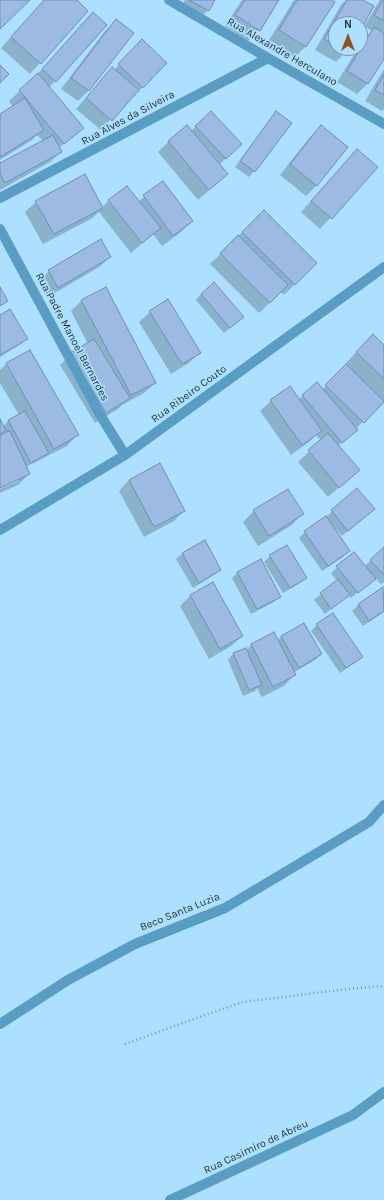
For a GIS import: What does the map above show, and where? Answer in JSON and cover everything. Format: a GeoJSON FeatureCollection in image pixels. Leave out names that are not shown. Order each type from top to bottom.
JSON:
{"type":"FeatureCollection","features":[{"type":"Feature","properties":{"kind":"street","name":"Rua Alexandre Herculano"},"geometry":{"type":"LineString","coordinates":[[169,0],[384,124]]}},
{"type":"Feature","properties":{"kind":"street","name":"Rua Alves da Silveira"},"geometry":{"type":"LineString","coordinates":[[0,198],[268,58]]}},
{"type":"Feature","properties":{"kind":"street","name":"Rua Padre Manoel Bernardes"},"geometry":{"type":"LineString","coordinates":[[0,229],[99,413],[125,455]]}},
{"type":"Feature","properties":{"kind":"street","name":"Rua Ribeiro Couto"},"geometry":{"type":"LineString","coordinates":[[0,530],[125,455],[384,267]]}},
{"type":"Feature","properties":{"kind":"street","name":"Beco Santa Luzia"},"geometry":{"type":"LineString","coordinates":[[0,1024],[68,980],[135,944],[225,908],[369,822],[384,805]]}},
{"type":"Feature","properties":{"kind":"street","name":"Rua Casimiro de Abreu"},"geometry":{"type":"LineString","coordinates":[[170,1200],[353,1115],[384,1092]]}},
{"type":"Feature","properties":{"kind":"path"},"geometry":{"type":"LineString","coordinates":[[125,1044],[243,1002],[339,990],[379,986],[384,987]]}},
{"type":"Feature","properties":{"kind":"building"},"geometry":{"type":"Polygon","coordinates":[[[0,0],[30,0],[0,29],[0,0]]]}},
{"type":"Feature","properties":{"kind":"building"},"geometry":{"type":"Polygon","coordinates":[[[44,0],[77,0],[88,11],[41,64],[11,37],[44,0]]]}},
{"type":"Feature","properties":{"kind":"building"},"geometry":{"type":"Polygon","coordinates":[[[189,0],[215,0],[209,11],[189,0]]]}},
{"type":"Feature","properties":{"kind":"building"},"geometry":{"type":"Polygon","coordinates":[[[245,0],[279,0],[260,31],[235,15],[245,0]]]}},
{"type":"Feature","properties":{"kind":"building"},"geometry":{"type":"Polygon","coordinates":[[[297,0],[332,0],[335,2],[306,47],[279,30],[297,0]]]}},
{"type":"Feature","properties":{"kind":"building"},"geometry":{"type":"Polygon","coordinates":[[[347,0],[363,0],[374,6],[368,17],[338,16],[347,0]]]}},
{"type":"Feature","properties":{"kind":"building"},"geometry":{"type":"Polygon","coordinates":[[[384,0],[384,21],[374,15],[384,0]]]}},
{"type":"Feature","properties":{"kind":"building"},"geometry":{"type":"Polygon","coordinates":[[[93,12],[107,25],[56,82],[42,69],[93,12]]]}},
{"type":"Feature","properties":{"kind":"building"},"geometry":{"type":"Polygon","coordinates":[[[116,19],[134,33],[89,91],[71,78],[116,19]]]}},
{"type":"Feature","properties":{"kind":"building"},"geometry":{"type":"Polygon","coordinates":[[[374,27],[384,33],[384,59],[368,84],[347,71],[356,56],[368,56],[368,37],[374,27]]]}},
{"type":"Feature","properties":{"kind":"building"},"geometry":{"type":"Polygon","coordinates":[[[328,32],[328,41],[324,39],[328,32]]]}},
{"type":"Feature","properties":{"kind":"building"},"geometry":{"type":"Polygon","coordinates":[[[142,39],[167,63],[143,88],[118,64],[142,39]]]}},
{"type":"Feature","properties":{"kind":"building"},"geometry":{"type":"Polygon","coordinates":[[[0,65],[9,74],[0,83],[0,65]]]}},
{"type":"Feature","properties":{"kind":"building"},"geometry":{"type":"Polygon","coordinates":[[[112,67],[139,90],[112,121],[86,98],[112,67]]]}},
{"type":"Feature","properties":{"kind":"building"},"geometry":{"type":"Polygon","coordinates":[[[38,73],[84,128],[64,144],[19,90],[38,73]]]}},
{"type":"Feature","properties":{"kind":"building"},"geometry":{"type":"Polygon","coordinates":[[[384,74],[384,95],[375,90],[384,74]]]}},
{"type":"Feature","properties":{"kind":"building"},"geometry":{"type":"Polygon","coordinates":[[[25,98],[44,130],[0,157],[0,114],[25,98]]]}},
{"type":"Feature","properties":{"kind":"building"},"geometry":{"type":"Polygon","coordinates":[[[211,111],[242,144],[226,159],[195,126],[211,111]]]}},
{"type":"Feature","properties":{"kind":"building"},"geometry":{"type":"Polygon","coordinates":[[[276,111],[292,123],[255,172],[240,161],[276,111]]]}},
{"type":"Feature","properties":{"kind":"building"},"geometry":{"type":"Polygon","coordinates":[[[187,125],[228,174],[209,190],[168,141],[187,125]]]}},
{"type":"Feature","properties":{"kind":"building"},"geometry":{"type":"Polygon","coordinates":[[[321,125],[348,147],[317,186],[290,164],[321,125]]]}},
{"type":"Feature","properties":{"kind":"building"},"geometry":{"type":"Polygon","coordinates":[[[53,135],[62,152],[5,183],[0,174],[0,163],[53,135]]]}},
{"type":"Feature","properties":{"kind":"building"},"geometry":{"type":"Polygon","coordinates":[[[357,149],[378,167],[332,219],[311,201],[357,149]]]}},
{"type":"Feature","properties":{"kind":"building"},"geometry":{"type":"Polygon","coordinates":[[[85,174],[103,208],[54,234],[35,201],[85,174]]]}},
{"type":"Feature","properties":{"kind":"building"},"geometry":{"type":"Polygon","coordinates":[[[163,181],[193,221],[173,236],[143,195],[163,181]]]}},
{"type":"Feature","properties":{"kind":"building"},"geometry":{"type":"Polygon","coordinates":[[[127,186],[161,228],[142,243],[108,200],[127,186]]]}},
{"type":"Feature","properties":{"kind":"building"},"geometry":{"type":"Polygon","coordinates":[[[264,210],[317,263],[295,285],[242,232],[264,210]]]}},
{"type":"Feature","properties":{"kind":"building"},"geometry":{"type":"Polygon","coordinates":[[[238,235],[288,285],[270,303],[220,253],[238,235]]]}},
{"type":"Feature","properties":{"kind":"building"},"geometry":{"type":"Polygon","coordinates":[[[101,239],[111,257],[58,288],[48,270],[101,239]]]}},
{"type":"Feature","properties":{"kind":"building"},"geometry":{"type":"Polygon","coordinates":[[[214,282],[244,317],[230,328],[201,294],[214,282]]]}},
{"type":"Feature","properties":{"kind":"building"},"geometry":{"type":"Polygon","coordinates":[[[0,287],[8,301],[0,306],[0,287]]]}},
{"type":"Feature","properties":{"kind":"building"},"geometry":{"type":"Polygon","coordinates":[[[106,287],[156,383],[131,395],[81,300],[106,287]]]}},
{"type":"Feature","properties":{"kind":"building"},"geometry":{"type":"Polygon","coordinates":[[[168,299],[201,353],[182,364],[149,311],[168,299]]]}},
{"type":"Feature","properties":{"kind":"building"},"geometry":{"type":"Polygon","coordinates":[[[10,309],[28,339],[0,355],[0,315],[10,309]]]}},
{"type":"Feature","properties":{"kind":"building"},"geometry":{"type":"Polygon","coordinates":[[[373,334],[384,345],[384,379],[356,352],[373,334]]]}},
{"type":"Feature","properties":{"kind":"building"},"geometry":{"type":"Polygon","coordinates":[[[94,339],[130,398],[106,413],[70,353],[94,339]]]}},
{"type":"Feature","properties":{"kind":"building"},"geometry":{"type":"Polygon","coordinates":[[[30,350],[79,435],[54,449],[6,363],[30,350]]]}},
{"type":"Feature","properties":{"kind":"building"},"geometry":{"type":"Polygon","coordinates":[[[346,364],[384,401],[364,423],[325,385],[346,364]]]}},
{"type":"Feature","properties":{"kind":"building"},"geometry":{"type":"Polygon","coordinates":[[[317,382],[358,430],[342,443],[302,395],[317,382]]]}},
{"type":"Feature","properties":{"kind":"building"},"geometry":{"type":"Polygon","coordinates":[[[290,386],[322,431],[302,445],[270,400],[290,386]]]}},
{"type":"Feature","properties":{"kind":"building"},"geometry":{"type":"Polygon","coordinates":[[[25,411],[49,453],[31,463],[8,420],[25,411]]]}},
{"type":"Feature","properties":{"kind":"building"},"geometry":{"type":"Polygon","coordinates":[[[0,419],[6,431],[0,434],[0,419]]]}},
{"type":"Feature","properties":{"kind":"building"},"geometry":{"type":"Polygon","coordinates":[[[10,431],[30,474],[0,488],[0,435],[10,431]]]}},
{"type":"Feature","properties":{"kind":"building"},"geometry":{"type":"Polygon","coordinates":[[[328,433],[360,470],[339,488],[308,450],[328,433]]]}},
{"type":"Feature","properties":{"kind":"building"},"geometry":{"type":"Polygon","coordinates":[[[160,463],[185,511],[154,527],[129,480],[160,463]]]}},
{"type":"Feature","properties":{"kind":"building"},"geometry":{"type":"Polygon","coordinates":[[[357,488],[375,509],[348,531],[331,510],[357,488]]]}},
{"type":"Feature","properties":{"kind":"building"},"geometry":{"type":"Polygon","coordinates":[[[288,489],[304,514],[269,536],[253,510],[288,489]]]}},
{"type":"Feature","properties":{"kind":"building"},"geometry":{"type":"Polygon","coordinates":[[[326,516],[350,551],[328,566],[304,531],[326,516]]]}},
{"type":"Feature","properties":{"kind":"building"},"geometry":{"type":"Polygon","coordinates":[[[205,540],[221,570],[199,583],[182,553],[205,540]]]}},
{"type":"Feature","properties":{"kind":"building"},"geometry":{"type":"Polygon","coordinates":[[[287,545],[307,578],[290,588],[269,555],[287,545]]]}},
{"type":"Feature","properties":{"kind":"building"},"geometry":{"type":"Polygon","coordinates":[[[384,547],[384,575],[370,560],[384,547]]]}},
{"type":"Feature","properties":{"kind":"building"},"geometry":{"type":"Polygon","coordinates":[[[354,552],[376,579],[358,593],[336,566],[354,552]]]}},
{"type":"Feature","properties":{"kind":"building"},"geometry":{"type":"Polygon","coordinates":[[[261,559],[281,597],[257,609],[237,572],[261,559]]]}},
{"type":"Feature","properties":{"kind":"building"},"geometry":{"type":"Polygon","coordinates":[[[338,579],[350,595],[331,609],[320,593],[338,579]]]}},
{"type":"Feature","properties":{"kind":"building"},"geometry":{"type":"Polygon","coordinates":[[[213,582],[243,636],[220,649],[190,595],[213,582]]]}},
{"type":"Feature","properties":{"kind":"building"},"geometry":{"type":"Polygon","coordinates":[[[383,587],[384,611],[369,621],[358,604],[383,587]]]}},
{"type":"Feature","properties":{"kind":"building"},"geometry":{"type":"Polygon","coordinates":[[[333,613],[363,657],[346,668],[316,624],[333,613]]]}},
{"type":"Feature","properties":{"kind":"building"},"geometry":{"type":"Polygon","coordinates":[[[304,623],[322,654],[299,668],[281,636],[304,623]]]}},
{"type":"Feature","properties":{"kind":"building"},"geometry":{"type":"Polygon","coordinates":[[[274,632],[296,675],[273,687],[251,644],[274,632]]]}},
{"type":"Feature","properties":{"kind":"building"},"geometry":{"type":"Polygon","coordinates":[[[246,648],[262,685],[249,690],[233,653],[246,648]]]}}]}
